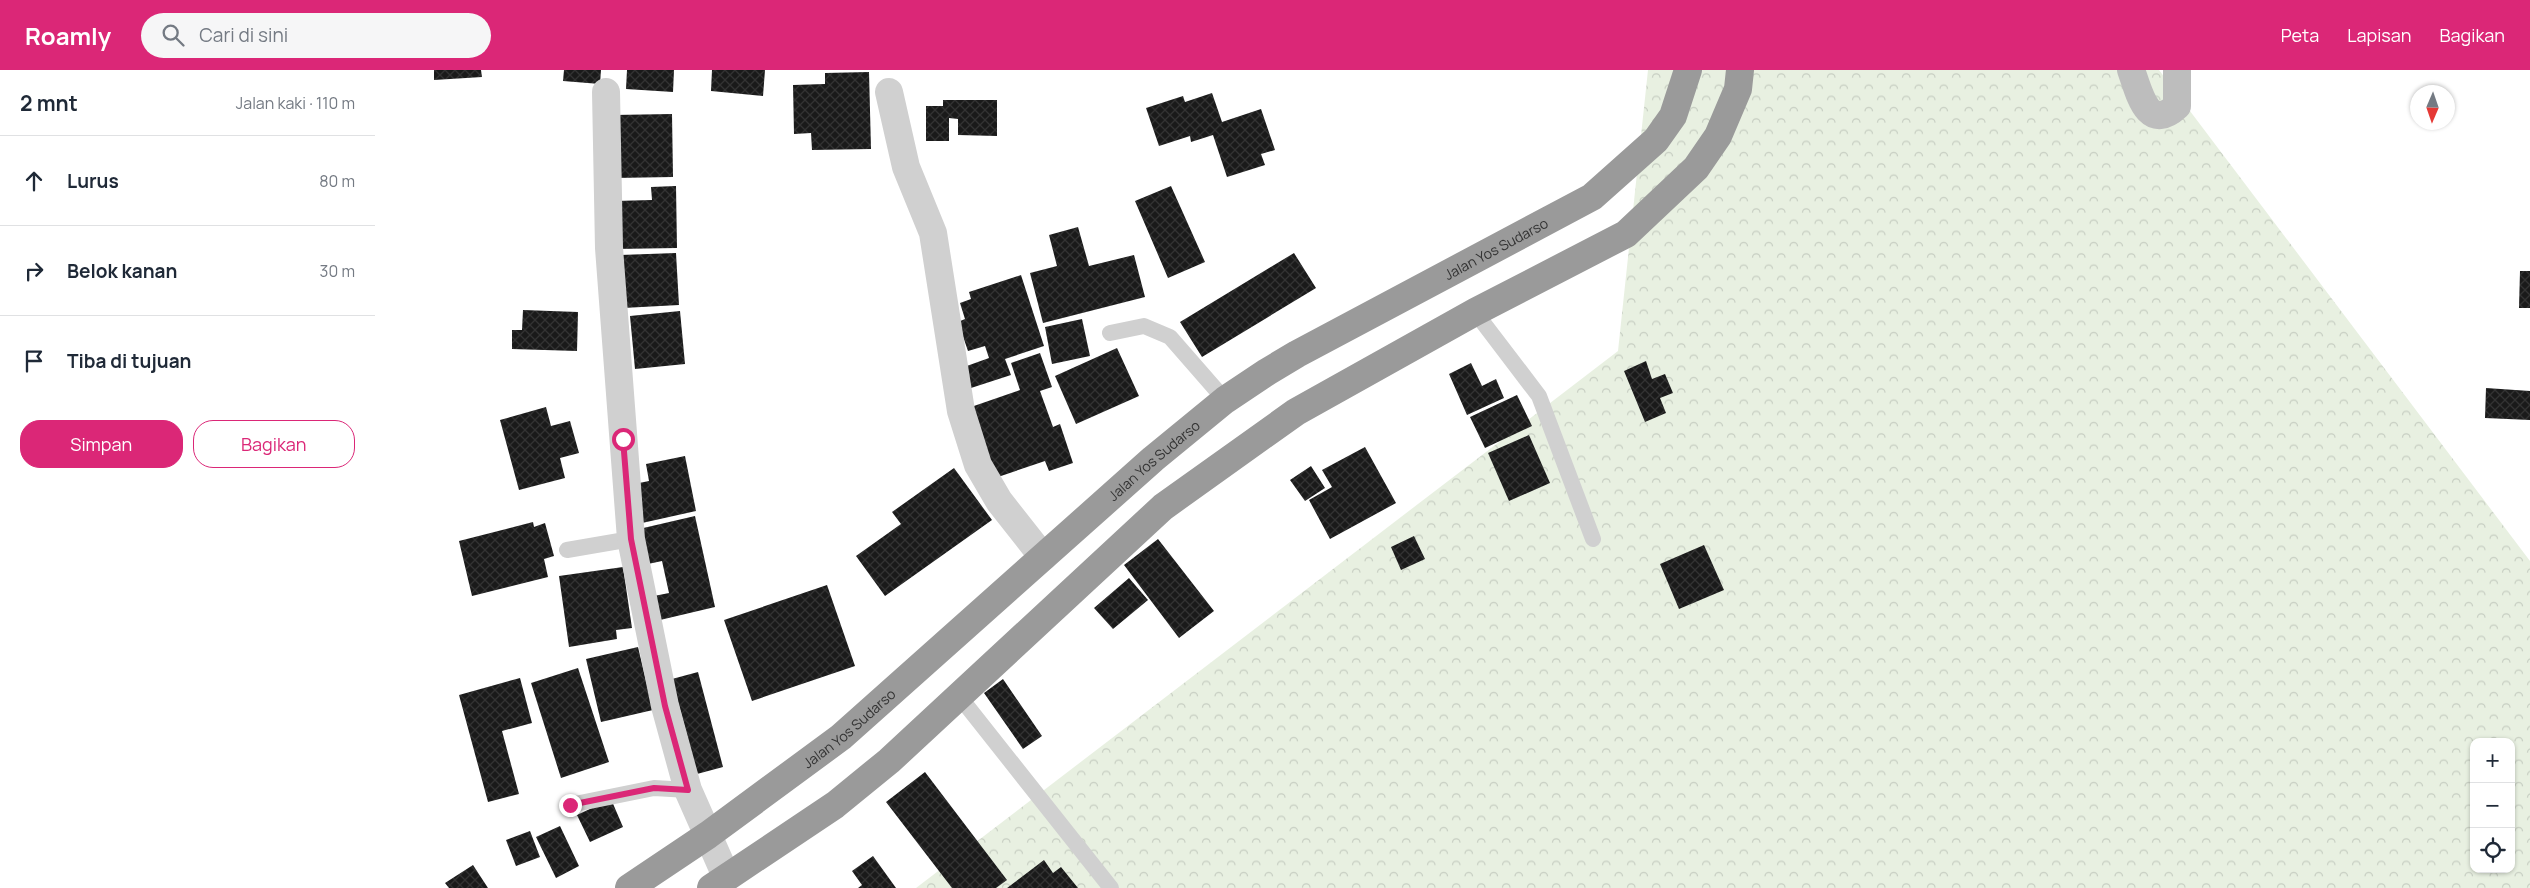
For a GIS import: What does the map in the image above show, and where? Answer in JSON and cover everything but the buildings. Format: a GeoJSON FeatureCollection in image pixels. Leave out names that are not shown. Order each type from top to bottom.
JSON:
{"type":"FeatureCollection","features":[{"type":"Feature","properties":{"kind":"highway","name":"Jalan Yos Sudarso"},"geometry":{"type":"LineString","coordinates":[[629,888],[707,835],[841,737],[1153,459],[1225,400],[1297,354],[1593,197],[1657,140],[1673,116],[1688,70]]}},
{"type":"Feature","properties":{"kind":"highway"},"geometry":{"type":"LineString","coordinates":[[719,882],[835,805],[889,761],[1163,507],[1296,412],[1475,312],[1626,234],[1696,168],[1718,136],[1738,89],[1740,70]]}},
{"type":"Feature","properties":{"kind":"street"},"geometry":{"type":"LineString","coordinates":[[2131,70],[2145,108],[2151,114],[2170,112],[2177,106],[2177,70]]}},
{"type":"Feature","properties":{"kind":"street"},"geometry":{"type":"LineString","coordinates":[[606,92],[609,248],[631,539],[665,706],[688,790],[707,835],[719,882]]}},
{"type":"Feature","properties":{"kind":"street"},"geometry":{"type":"LineString","coordinates":[[889,92],[907,168],[933,234],[961,411],[975,456],[999,501],[1043,557]]}},
{"type":"Feature","properties":{"kind":"lane"},"geometry":{"type":"LineString","coordinates":[[1475,312],[1539,396],[1593,539]]}},
{"type":"Feature","properties":{"kind":"lane"},"geometry":{"type":"LineString","coordinates":[[1110,333],[1144,326],[1158,330],[1170,337],[1225,400]]}},
{"type":"Feature","properties":{"kind":"lane"},"geometry":{"type":"LineString","coordinates":[[567,550],[631,539]]}},
{"type":"Feature","properties":{"kind":"lane"},"geometry":{"type":"LineString","coordinates":[[959,696],[1111,888]]}},
{"type":"Feature","properties":{"kind":"lane"},"geometry":{"type":"LineString","coordinates":[[570,805],[654,788],[688,790]]}},
{"type":"Feature","properties":{"kind":"green space"},"geometry":{"type":"Polygon","coordinates":[[[1648,70],[2159,70],[2530,561],[2530,888],[916,888],[1618,351],[1648,70]]]}},
{"type":"Feature","properties":{"kind":"route"},"geometry":{"type":"LineString","coordinates":[[570,805],[654,788],[688,790],[665,706],[631,539],[623,439]]}}]}
